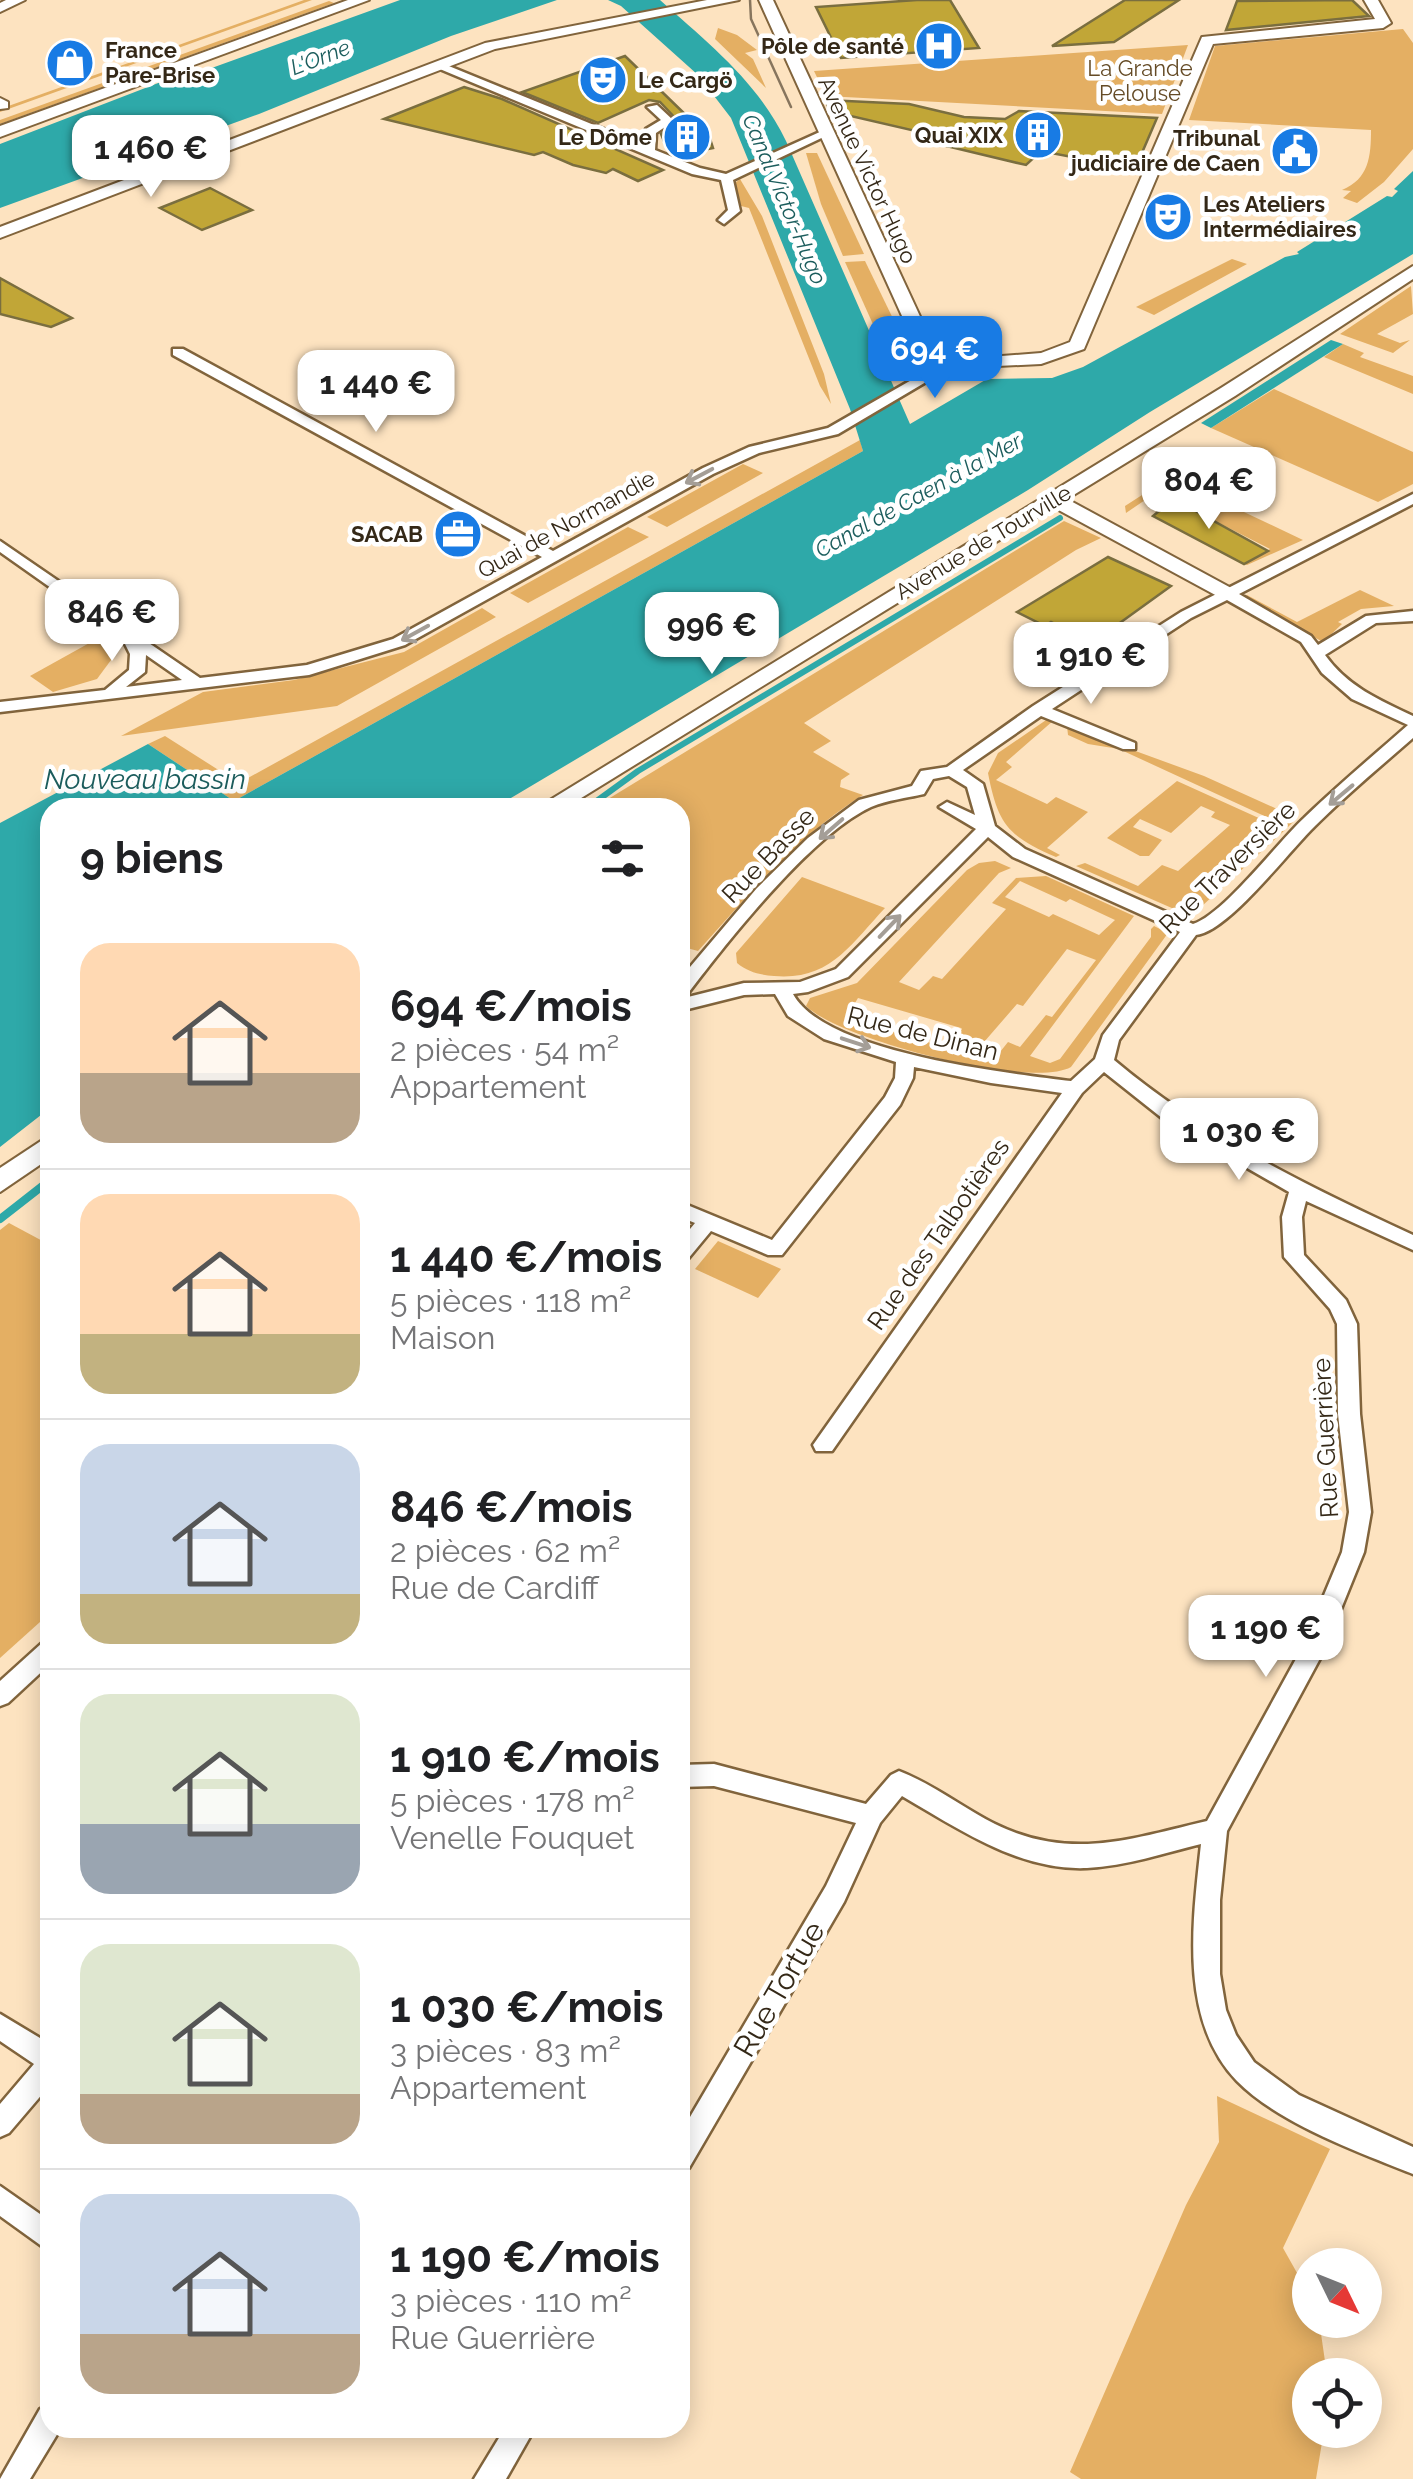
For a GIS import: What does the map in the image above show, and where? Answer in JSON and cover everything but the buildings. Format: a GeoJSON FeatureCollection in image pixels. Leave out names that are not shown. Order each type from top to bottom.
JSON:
{"type":"FeatureCollection","features":[{"type":"Feature","properties":{"kind":"street"},"geometry":{"type":"LineString","coordinates":[[0,8],[18,0]]}},
{"type":"Feature","properties":{"kind":"street"},"geometry":{"type":"LineString","coordinates":[[1,108],[323,0]]}},
{"type":"Feature","properties":{"kind":"street"},"geometry":{"type":"LineString","coordinates":[[0,132],[362,0]]}},
{"type":"Feature","properties":{"kind":"street"},"geometry":{"type":"LineString","coordinates":[[0,233],[439,64],[513,40],[732,0]]}},
{"type":"Feature","properties":{"kind":"street","name":"Avenue Victor Hugo"},"geometry":{"type":"LineString","coordinates":[[766,0],[800,65],[826,133],[916,327],[943,359]]}},
{"type":"Feature","properties":{"kind":"street"},"geometry":{"type":"LineString","coordinates":[[943,359],[961,367],[970,361],[1012,362],[1056,356],[1078,345],[1207,40],[1383,23],[1383,16],[1371,0]]}},
{"type":"Feature","properties":{"kind":"street"},"geometry":{"type":"LineString","coordinates":[[439,64],[706,175],[727,178],[826,133]]}},
{"type":"Feature","properties":{"kind":"street"},"geometry":{"type":"LineString","coordinates":[[649,151],[650,131],[668,121],[654,106]]}},
{"type":"Feature","properties":{"kind":"street"},"geometry":{"type":"LineString","coordinates":[[724,220],[734,212],[727,178]]}},
{"type":"Feature","properties":{"kind":"street","name":"Avenue de Tourville"},"geometry":{"type":"LineString","coordinates":[[564,798],[1228,392],[1413,271]]}},
{"type":"Feature","properties":{"kind":"street"},"geometry":{"type":"LineString","coordinates":[[178,352],[553,557]]}},
{"type":"Feature","properties":{"kind":"street","name":"Quai de Normandie"},"geometry":{"type":"LineString","coordinates":[[0,707],[309,670],[367,655],[399,642],[739,456],[833,431],[896,398],[943,359]]}},
{"type":"Feature","properties":{"kind":"street","name":"Rue Basse"},"geometry":{"type":"LineString","coordinates":[[690,980],[828,830],[867,803],[918,790],[927,776],[952,772],[1038,709],[1142,641],[1226,593],[1413,498]]}},
{"type":"Feature","properties":{"kind":"street"},"geometry":{"type":"LineString","coordinates":[[1053,499],[1297,633],[1318,652],[1328,670],[1358,696],[1413,725]]}},
{"type":"Feature","properties":{"kind":"street"},"geometry":{"type":"LineString","coordinates":[[0,545],[195,682]]}},
{"type":"Feature","properties":{"kind":"street"},"geometry":{"type":"LineString","coordinates":[[1318,652],[1365,619],[1380,615],[1413,616]]}},
{"type":"Feature","properties":{"kind":"street"},"geometry":{"type":"LineString","coordinates":[[94,695],[114,689],[137,672],[138,654],[121,630]]}},
{"type":"Feature","properties":{"kind":"street"},"geometry":{"type":"LineString","coordinates":[[1038,709],[1129,746]]}},
{"type":"Feature","properties":{"kind":"street","name":"Rue Traversière"},"geometry":{"type":"LineString","coordinates":[[1104,1062],[1110,1039],[1191,930],[1203,929],[1228,908],[1310,822],[1413,725]]}},
{"type":"Feature","properties":{"kind":"street"},"geometry":{"type":"LineString","coordinates":[[952,772],[976,784],[987,828]]}},
{"type":"Feature","properties":{"kind":"street"},"geometry":{"type":"LineString","coordinates":[[918,790],[928,802],[947,807],[987,828],[1019,853],[1191,930]]}},
{"type":"Feature","properties":{"kind":"street"},"geometry":{"type":"LineString","coordinates":[[947,807],[959,806],[976,796]]}},
{"type":"Feature","properties":{"kind":"street"},"geometry":{"type":"LineString","coordinates":[[690,1003],[744,989],[821,983],[842,973],[987,828]]}},
{"type":"Feature","properties":{"kind":"street"},"geometry":{"type":"LineString","coordinates":[[950,864],[990,851],[1019,853]]}},
{"type":"Feature","properties":{"kind":"street"},"geometry":{"type":"LineString","coordinates":[[716,948],[718,973],[744,989]]}},
{"type":"Feature","properties":{"kind":"street","name":"Rue de Dinan"},"geometry":{"type":"LineString","coordinates":[[780,988],[794,1012],[808,1024],[906,1060],[1074,1088]]}},
{"type":"Feature","properties":{"kind":"street"},"geometry":{"type":"LineString","coordinates":[[690,1213],[775,1250],[892,1100],[904,1078],[906,1060]]}},
{"type":"Feature","properties":{"kind":"street"},"geometry":{"type":"LineString","coordinates":[[1104,1062],[1125,1082],[1192,1126],[1299,1190],[1413,1243]]}},
{"type":"Feature","properties":{"kind":"street","name":"Rue des Talbotières"},"geometry":{"type":"LineString","coordinates":[[824,1444],[1074,1088],[1104,1062]]}},
{"type":"Feature","properties":{"kind":"street"},"geometry":{"type":"LineString","coordinates":[[0,1182],[40,1152]]}},
{"type":"Feature","properties":{"kind":"street","name":"Rue Guerrière"},"geometry":{"type":"LineString","coordinates":[[1215,1830],[1312,1651],[1353,1552],[1360,1512],[1349,1414],[1347,1324],[1340,1306],[1294,1257],[1292,1217],[1299,1190]]}},
{"type":"Feature","properties":{"kind":"street"},"geometry":{"type":"LineString","coordinates":[[690,1242],[708,1221]]}},
{"type":"Feature","properties":{"kind":"street"},"geometry":{"type":"LineString","coordinates":[[0,1696],[40,1659]]}},
{"type":"Feature","properties":{"kind":"street"},"geometry":{"type":"LineString","coordinates":[[690,1776],[714,1776],[872,1816],[899,1782],[1006,1841],[1044,1853],[1085,1857],[1215,1830],[1204,1935],[1212,2002],[1223,2039],[1242,2067],[1271,2094],[1413,2161]]}},
{"type":"Feature","properties":{"kind":"street","name":"Rue Tortue"},"geometry":{"type":"LineString","coordinates":[[690,2142],[835,1894],[872,1816]]}},
{"type":"Feature","properties":{"kind":"street"},"geometry":{"type":"LineString","coordinates":[[0,2026],[40,2055]]}},
{"type":"Feature","properties":{"kind":"street"},"geometry":{"type":"LineString","coordinates":[[0,2124],[40,2074]]}},
{"type":"Feature","properties":{"kind":"street"},"geometry":{"type":"LineString","coordinates":[[0,2200],[40,2230]]}},
{"type":"Feature","properties":{"kind":"street"},"geometry":{"type":"LineString","coordinates":[[14,2479],[40,2436]]}},
{"type":"Feature","properties":{"kind":"street"},"geometry":{"type":"LineString","coordinates":[[489,2479],[515,2438]]}},
{"type":"Feature","properties":{"kind":"green space"},"geometry":{"type":"Polygon","coordinates":[[[312,0],[0,112],[0,109],[312,0]]]}},
{"type":"Feature","properties":{"kind":"green space"},"geometry":{"type":"Polygon","coordinates":[[[329,1],[334,3],[0,124],[0,120],[329,1]]]}},
{"type":"Feature","properties":{"kind":"green space"},"geometry":{"type":"Polygon","coordinates":[[[718,28],[737,35],[757,50],[745,53],[753,59],[766,88],[715,39],[718,28]]]}},
{"type":"Feature","properties":{"kind":"green space","name":"La Grande Pelouse"},"geometry":{"type":"Polygon","coordinates":[[[1403,29],[1413,43],[1413,149],[1384,182],[1357,203],[1343,198],[1351,191],[1342,190],[1358,180],[1367,166],[1371,130],[1189,120],[1215,46],[1403,29]]]}},
{"type":"Feature","properties":{"kind":"green space","name":"La Grande Pelouse"},"geometry":{"type":"Polygon","coordinates":[[[1188,45],[1162,114],[826,96],[814,71],[1188,45]]]}},
{"type":"Feature","properties":{"kind":"green space"},"geometry":{"type":"Polygon","coordinates":[[[806,153],[817,153],[864,254],[843,256],[821,204],[806,153]]]}},
{"type":"Feature","properties":{"kind":"green space"},"geometry":{"type":"Polygon","coordinates":[[[740,179],[762,216],[824,374],[831,404],[820,386],[749,208],[741,206],[735,183],[740,179]]]}},
{"type":"Feature","properties":{"kind":"green space"},"geometry":{"type":"Polygon","coordinates":[[[1232,259],[1247,264],[1154,315],[1136,307],[1232,259]]]}},
{"type":"Feature","properties":{"kind":"green space"},"geometry":{"type":"Polygon","coordinates":[[[865,261],[918,370],[906,381],[876,331],[845,262],[865,261]]]}},
{"type":"Feature","properties":{"kind":"green space"},"geometry":{"type":"Polygon","coordinates":[[[1411,286],[1413,314],[1377,334],[1400,343],[1410,340],[1393,353],[1340,334],[1411,286]]]}},
{"type":"Feature","properties":{"kind":"green space"},"geometry":{"type":"Polygon","coordinates":[[[1343,344],[1364,353],[1360,357],[1413,376],[1413,394],[1324,357],[1343,344]]]}},
{"type":"Feature","properties":{"kind":"green space"},"geometry":{"type":"Polygon","coordinates":[[[1274,389],[1413,452],[1413,484],[1378,502],[1211,428],[1274,389]]]}},
{"type":"Feature","properties":{"kind":"green space"},"geometry":{"type":"Polygon","coordinates":[[[860,440],[863,451],[239,798],[229,798],[148,744],[165,736],[239,783],[860,440]]]}},
{"type":"Feature","properties":{"kind":"green space"},"geometry":{"type":"Polygon","coordinates":[[[743,464],[763,473],[667,527],[647,517],[743,464]]]}},
{"type":"Feature","properties":{"kind":"green space"},"geometry":{"type":"Polygon","coordinates":[[[1170,477],[1303,540],[1247,565],[1244,564],[1270,549],[1170,498],[1162,504],[1148,498],[1126,513],[1125,506],[1170,477]]]}},
{"type":"Feature","properties":{"kind":"green space"},"geometry":{"type":"Polygon","coordinates":[[[1064,521],[1101,538],[1076,550],[804,723],[831,741],[813,752],[850,774],[841,780],[840,787],[863,795],[796,847],[698,951],[690,949],[690,798],[610,798],[1064,521]]]}},
{"type":"Feature","properties":{"kind":"green space"},"geometry":{"type":"Polygon","coordinates":[[[628,527],[649,537],[528,603],[510,593],[628,527]]]}},
{"type":"Feature","properties":{"kind":"green space"},"geometry":{"type":"Polygon","coordinates":[[[1360,590],[1394,606],[1361,609],[1338,622],[1342,624],[1323,642],[1243,598],[1247,595],[1297,622],[1360,590]]]}},
{"type":"Feature","properties":{"kind":"green space"},"geometry":{"type":"Polygon","coordinates":[[[482,608],[496,617],[337,706],[121,736],[203,692],[294,680],[404,652],[482,608]]]}},
{"type":"Feature","properties":{"kind":"green space"},"geometry":{"type":"Polygon","coordinates":[[[102,636],[113,646],[114,656],[97,679],[53,692],[30,676],[102,636]]]}},
{"type":"Feature","properties":{"kind":"green space"},"geometry":{"type":"Polygon","coordinates":[[[1049,718],[1054,720],[1006,762],[1012,767],[996,780],[1047,804],[1056,797],[1088,812],[1047,848],[1060,855],[1056,857],[1008,827],[996,805],[988,773],[998,753],[1049,718]]]}},
{"type":"Feature","properties":{"kind":"green space"},"geometry":{"type":"Polygon","coordinates":[[[1067,726],[1204,776],[1297,818],[1288,827],[1119,749],[1088,744],[1068,735],[1067,726]]]}},
{"type":"Feature","properties":{"kind":"green space"},"geometry":{"type":"Polygon","coordinates":[[[1177,781],[1285,830],[1202,906],[1191,911],[1174,909],[1076,866],[1085,863],[1138,886],[1162,865],[1178,871],[1230,825],[1211,817],[1215,812],[1201,806],[1171,833],[1140,819],[1133,827],[1162,840],[1149,856],[1140,856],[1107,838],[1177,781]]]}},
{"type":"Feature","properties":{"kind":"green space"},"geometry":{"type":"Polygon","coordinates":[[[995,861],[1011,868],[999,873],[899,982],[919,990],[933,976],[942,979],[1006,909],[992,903],[1016,878],[1046,876],[1134,916],[1030,1056],[1050,1063],[1060,1059],[1151,937],[1151,929],[1154,926],[1168,933],[1071,1067],[1017,1072],[936,1058],[856,1033],[806,1006],[810,998],[857,983],[967,870],[995,861]],[[1020,881],[1005,897],[1049,917],[1053,914],[1099,935],[1115,920],[1070,899],[1066,902],[1020,881]],[[1067,949],[1023,1006],[1017,1004],[978,1049],[996,1057],[1008,1042],[1020,1047],[1046,1015],[1052,1017],[1096,960],[1067,949]],[[858,998],[846,1018],[951,1049],[962,1029],[858,998]]]}},
{"type":"Feature","properties":{"kind":"green space"},"geometry":{"type":"Polygon","coordinates":[[[802,877],[885,908],[850,947],[810,973],[769,976],[741,966],[736,953],[802,877]]]}},
{"type":"Feature","properties":{"kind":"green space"},"geometry":{"type":"Polygon","coordinates":[[[9,1223],[40,1240],[40,1622],[0,1658],[0,1230],[9,1223]]]}},
{"type":"Feature","properties":{"kind":"green space"},"geometry":{"type":"Polygon","coordinates":[[[718,1241],[781,1269],[758,1298],[695,1269],[718,1241]]]}},
{"type":"Feature","properties":{"kind":"green space"},"geometry":{"type":"Polygon","coordinates":[[[1217,2096],[1330,2149],[1283,2248],[1292,2264],[1292,2338],[1322,2338],[1325,2358],[1292,2358],[1292,2448],[1321,2448],[1316,2479],[1081,2479],[1070,2472],[1186,2205],[1219,2142],[1217,2096]]]}},
{"type":"Feature","properties":{"kind":"water","name":"L'Orne"},"geometry":{"type":"Polygon","coordinates":[[[400,0],[557,0],[451,36],[259,114],[0,208],[0,144],[179,75],[184,78],[400,0]]]}},
{"type":"Feature","properties":{"kind":"water"},"geometry":{"type":"Polygon","coordinates":[[[608,0],[660,0],[730,64],[775,120],[910,424],[987,379],[1052,378],[1083,367],[1285,257],[1299,254],[1387,196],[1392,197],[1398,191],[1394,189],[1413,171],[1413,254],[1028,490],[511,798],[239,798],[863,451],[850,409],[731,118],[698,75],[621,6],[608,0]]]}},
{"type":"Feature","properties":{"kind":"water"},"geometry":{"type":"Polygon","coordinates":[[[1331,340],[1343,344],[1211,428],[1201,423],[1331,340]]]}},
{"type":"Feature","properties":{"kind":"water","name":"Nouveau bassin"},"geometry":{"type":"Polygon","coordinates":[[[148,744],[229,798],[47,798],[148,744]]]}},
{"type":"Feature","properties":{"kind":"water"},"geometry":{"type":"Polygon","coordinates":[[[40,802],[40,1116],[0,1147],[0,823],[40,802]]]}},
{"type":"Feature","properties":{"kind":"waterway"},"geometry":{"type":"LineString","coordinates":[[601,798],[638,771],[1060,518]]}},
{"type":"Feature","properties":{"kind":"waterway"},"geometry":{"type":"LineString","coordinates":[[0,1219],[40,1188]]}},
{"type":"Feature","properties":{"kind":"tram line"},"geometry":{"type":"LineString","coordinates":[[750,0],[751,19],[791,107]]}},
{"type":"Feature","properties":{"kind":"place","name":"Pôle de santé"},"geometry":{"type":"Point","coordinates":[939,46]}},
{"type":"Feature","properties":{"kind":"place","name":"France Pare-Brise"},"geometry":{"type":"Point","coordinates":[70,63]}},
{"type":"Feature","properties":{"kind":"place","name":"Le Cargö"},"geometry":{"type":"Point","coordinates":[603,80]}},
{"type":"Feature","properties":{"kind":"place","name":"Quai XIX"},"geometry":{"type":"Point","coordinates":[1038,135]}},
{"type":"Feature","properties":{"kind":"place","name":"Le Dôme"},"geometry":{"type":"Point","coordinates":[687,137]}},
{"type":"Feature","properties":{"kind":"place","name":"Tribunal judiciaire de Caen"},"geometry":{"type":"Point","coordinates":[1295,151]}},
{"type":"Feature","properties":{"kind":"place","name":"Les Ateliers Intermédiaires"},"geometry":{"type":"Point","coordinates":[1168,217]}},
{"type":"Feature","properties":{"kind":"place","name":"SACAB"},"geometry":{"type":"Point","coordinates":[458,534]}},
{"type":"Feature","properties":{"kind":"water label","name":"Canal Victor-Hugo"},"geometry":{"type":"Point","coordinates":[785,199]}},
{"type":"Feature","properties":{"kind":"water label","name":"Canal de Caen à la Mer"},"geometry":{"type":"Point","coordinates":[918,495]}}]}
